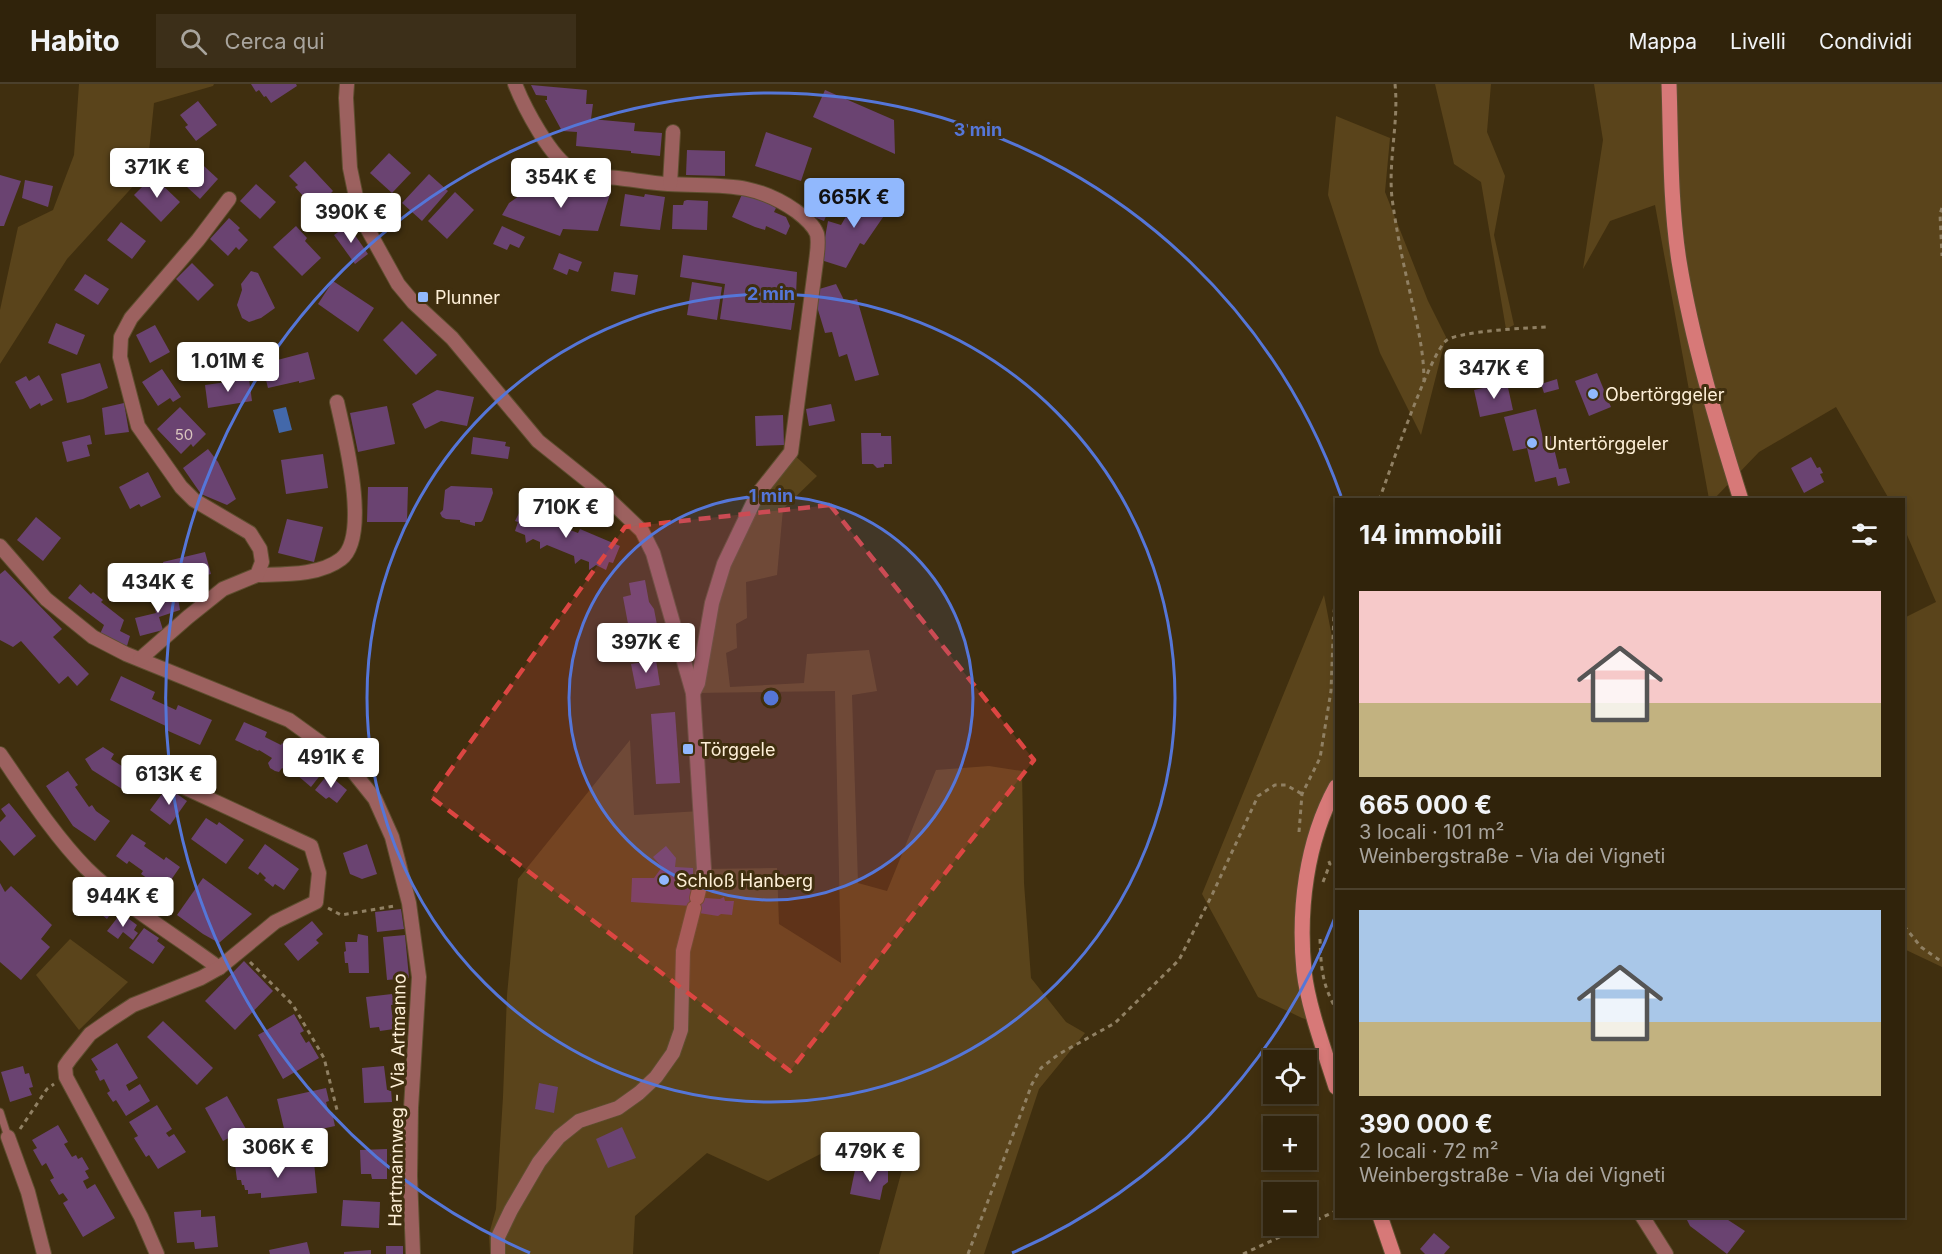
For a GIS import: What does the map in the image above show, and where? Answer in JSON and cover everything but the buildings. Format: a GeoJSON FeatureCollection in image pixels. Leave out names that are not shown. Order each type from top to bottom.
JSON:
{"type":"FeatureCollection","features":[{"type":"Feature","properties":{"kind":"street"},"geometry":{"type":"LineString","coordinates":[[347,84],[350,168],[356,197],[367,228],[398,284],[452,338],[538,441],[624,512],[642,531],[653,553],[693,693],[704,869],[700,892],[683,951],[681,1030],[673,1053],[656,1077],[639,1093],[618,1108],[579,1121],[559,1137],[538,1162],[498,1237],[498,1254]]}},
{"type":"Feature","properties":{"kind":"street"},"geometry":{"type":"LineString","coordinates":[[515,84],[520,98],[547,144],[559,159],[573,170],[591,175],[670,184],[744,187],[766,193],[787,205],[809,222],[816,232],[818,242],[791,452],[757,495],[724,564],[712,603],[698,683],[693,693]]}},
{"type":"Feature","properties":{"kind":"street"},"geometry":{"type":"LineString","coordinates":[[1669,84],[1674,208],[1680,263],[1691,318],[1722,440],[1740,498]]}},
{"type":"Feature","properties":{"kind":"street"},"geometry":{"type":"LineString","coordinates":[[670,184],[673,132]]}},
{"type":"Feature","properties":{"kind":"street"},"geometry":{"type":"LineString","coordinates":[[229,200],[131,318],[121,337],[120,357],[138,426],[181,488],[194,500],[250,533],[261,549],[262,562],[257,575]]}},
{"type":"Feature","properties":{"kind":"street"},"geometry":{"type":"LineString","coordinates":[[140,659],[223,589],[257,575],[299,574],[330,565],[343,558],[352,542],[356,512],[351,469],[337,402]]}},
{"type":"Feature","properties":{"kind":"street","name":"Hartmannweg - Via Artmanno"},"geometry":{"type":"LineString","coordinates":[[0,546],[46,599],[93,637],[140,659],[289,720],[343,759],[375,799],[392,837],[409,903],[419,977],[410,1142],[413,1254]]}},
{"type":"Feature","properties":{"kind":"street"},"geometry":{"type":"LineString","coordinates":[[0,754],[51,826],[86,867],[125,902],[219,968]]}},
{"type":"Feature","properties":{"kind":"street"},"geometry":{"type":"LineString","coordinates":[[157,1254],[141,1217],[66,1077],[65,1066],[90,1034],[110,1020],[133,1005],[201,978],[219,968],[275,922],[316,902],[319,873],[311,846],[177,784]]}},
{"type":"Feature","properties":{"kind":"street"},"geometry":{"type":"LineString","coordinates":[[1335,789],[1314,846],[1305,884],[1302,917],[1304,973],[1335,1084]]}},
{"type":"Feature","properties":{"kind":"street"},"geometry":{"type":"LineString","coordinates":[[8,1137],[28,1192],[44,1254]]}},
{"type":"Feature","properties":{"kind":"street"},"geometry":{"type":"LineString","coordinates":[[1381,1218],[1393,1254]]}},
{"type":"Feature","properties":{"kind":"street"},"geometry":{"type":"LineString","coordinates":[[1643,1218],[1666,1254]]}},
{"type":"Feature","properties":{"kind":"lane"},"geometry":{"type":"LineString","coordinates":[[0,1112],[8,1137]]}},
{"type":"Feature","properties":{"kind":"path"},"geometry":{"type":"LineString","coordinates":[[1395,84],[1397,107],[1392,195],[1398,239],[1421,337],[1424,382]]}},
{"type":"Feature","properties":{"kind":"path"},"geometry":{"type":"LineString","coordinates":[[1942,208],[1940,213],[1942,256]]}},
{"type":"Feature","properties":{"kind":"path"},"geometry":{"type":"LineString","coordinates":[[1380,498],[1438,349],[1447,340],[1462,335],[1546,327]]}},
{"type":"Feature","properties":{"kind":"path"},"geometry":{"type":"LineString","coordinates":[[968,1254],[1032,1084],[1041,1068],[1059,1054],[1115,1023],[1179,960],[1212,896],[1258,796],[1275,785],[1286,785],[1302,794],[1320,758],[1331,691],[1335,604]]}},
{"type":"Feature","properties":{"kind":"path"},"geometry":{"type":"LineString","coordinates":[[316,902],[341,915],[409,903]]}},
{"type":"Feature","properties":{"kind":"path"},"geometry":{"type":"LineString","coordinates":[[1905,927],[1921,947],[1942,963]]}},
{"type":"Feature","properties":{"kind":"path"},"geometry":{"type":"LineString","coordinates":[[240,952],[292,1005],[324,1058],[337,1110]]}},
{"type":"Feature","properties":{"kind":"path"},"geometry":{"type":"LineString","coordinates":[[8,1137],[19,1131],[47,1089],[66,1077]]}},
{"type":"Feature","properties":{"kind":"path"},"geometry":{"type":"LineString","coordinates":[[1243,1254],[1335,1211]]}},
{"type":"Feature","properties":{"kind":"highlighted area"},"geometry":{"type":"Polygon","coordinates":[[[830,505],[1034,760],[790,1071],[431,797],[625,527],[830,505]]]}},
{"type":"Feature","properties":{"kind":"shaded area"},"geometry":{"type":"Polygon","coordinates":[[[79,84],[214,84],[154,103],[147,171],[67,259],[0,364],[0,310],[18,227],[53,210],[74,155],[79,84]]]}},
{"type":"Feature","properties":{"kind":"shaded area"},"geometry":{"type":"Polygon","coordinates":[[[1435,84],[1491,84],[1487,132],[1505,176],[1494,235],[1514,325],[1506,329],[1481,182],[1454,164],[1435,84]]]}},
{"type":"Feature","properties":{"kind":"shaded area"},"geometry":{"type":"Polygon","coordinates":[[[1594,84],[1942,84],[1942,967],[1905,949],[1905,618],[1936,602],[1905,530],[1905,498],[1888,498],[1836,407],[1759,452],[1715,498],[1709,498],[1655,205],[1610,221],[1583,269],[1603,140],[1594,84]]]}},
{"type":"Feature","properties":{"kind":"shaded area"},"geometry":{"type":"Polygon","coordinates":[[[1336,116],[1390,138],[1385,192],[1428,301],[1446,337],[1421,435],[1380,353],[1328,195],[1336,116]]]}},
{"type":"Feature","properties":{"kind":"shaded area"},"geometry":{"type":"Polygon","coordinates":[[[791,452],[817,476],[783,509],[777,575],[746,582],[747,618],[736,624],[737,648],[726,653],[730,687],[804,683],[807,654],[869,650],[877,691],[852,695],[858,883],[887,891],[936,770],[989,766],[1022,771],[1024,883],[1031,978],[1066,1022],[1085,1033],[1039,1089],[984,1254],[879,1254],[904,1163],[836,1146],[768,1181],[707,1153],[635,1216],[633,1254],[490,1254],[489,1234],[496,1209],[507,995],[518,879],[630,740],[634,815],[701,811],[704,869],[777,868],[779,924],[841,963],[835,691],[693,693],[691,668],[704,651],[712,603],[757,495],[791,452]]]}},
{"type":"Feature","properties":{"kind":"shaded area"},"geometry":{"type":"Polygon","coordinates":[[[1324,595],[1335,653],[1335,789],[1330,800],[1302,917],[1315,1022],[1258,997],[1202,894],[1324,595]]]}},
{"type":"Feature","properties":{"kind":"shaded area"},"geometry":{"type":"Polygon","coordinates":[[[70,939],[128,982],[79,1030],[36,975],[70,939]]]}},
{"type":"Feature","properties":{"kind":"water"},"geometry":{"type":"Polygon","coordinates":[[[286,407],[292,430],[279,433],[273,410],[286,407]]]}},
{"type":"Feature","properties":{"kind":"place","name":"Plunner"},"geometry":{"type":"Point","coordinates":[423,297]}},
{"type":"Feature","properties":{"kind":"place","name":"Obertörggeler"},"geometry":{"type":"Point","coordinates":[1593,394]}},
{"type":"Feature","properties":{"kind":"place","name":"Untertörggeler"},"geometry":{"type":"Point","coordinates":[1532,443]}},
{"type":"Feature","properties":{"kind":"place","name":"Törggele"},"geometry":{"type":"Point","coordinates":[688,749]}},
{"type":"Feature","properties":{"kind":"place","name":"Schloß Hanberg"},"geometry":{"type":"Point","coordinates":[664,880]}}]}
